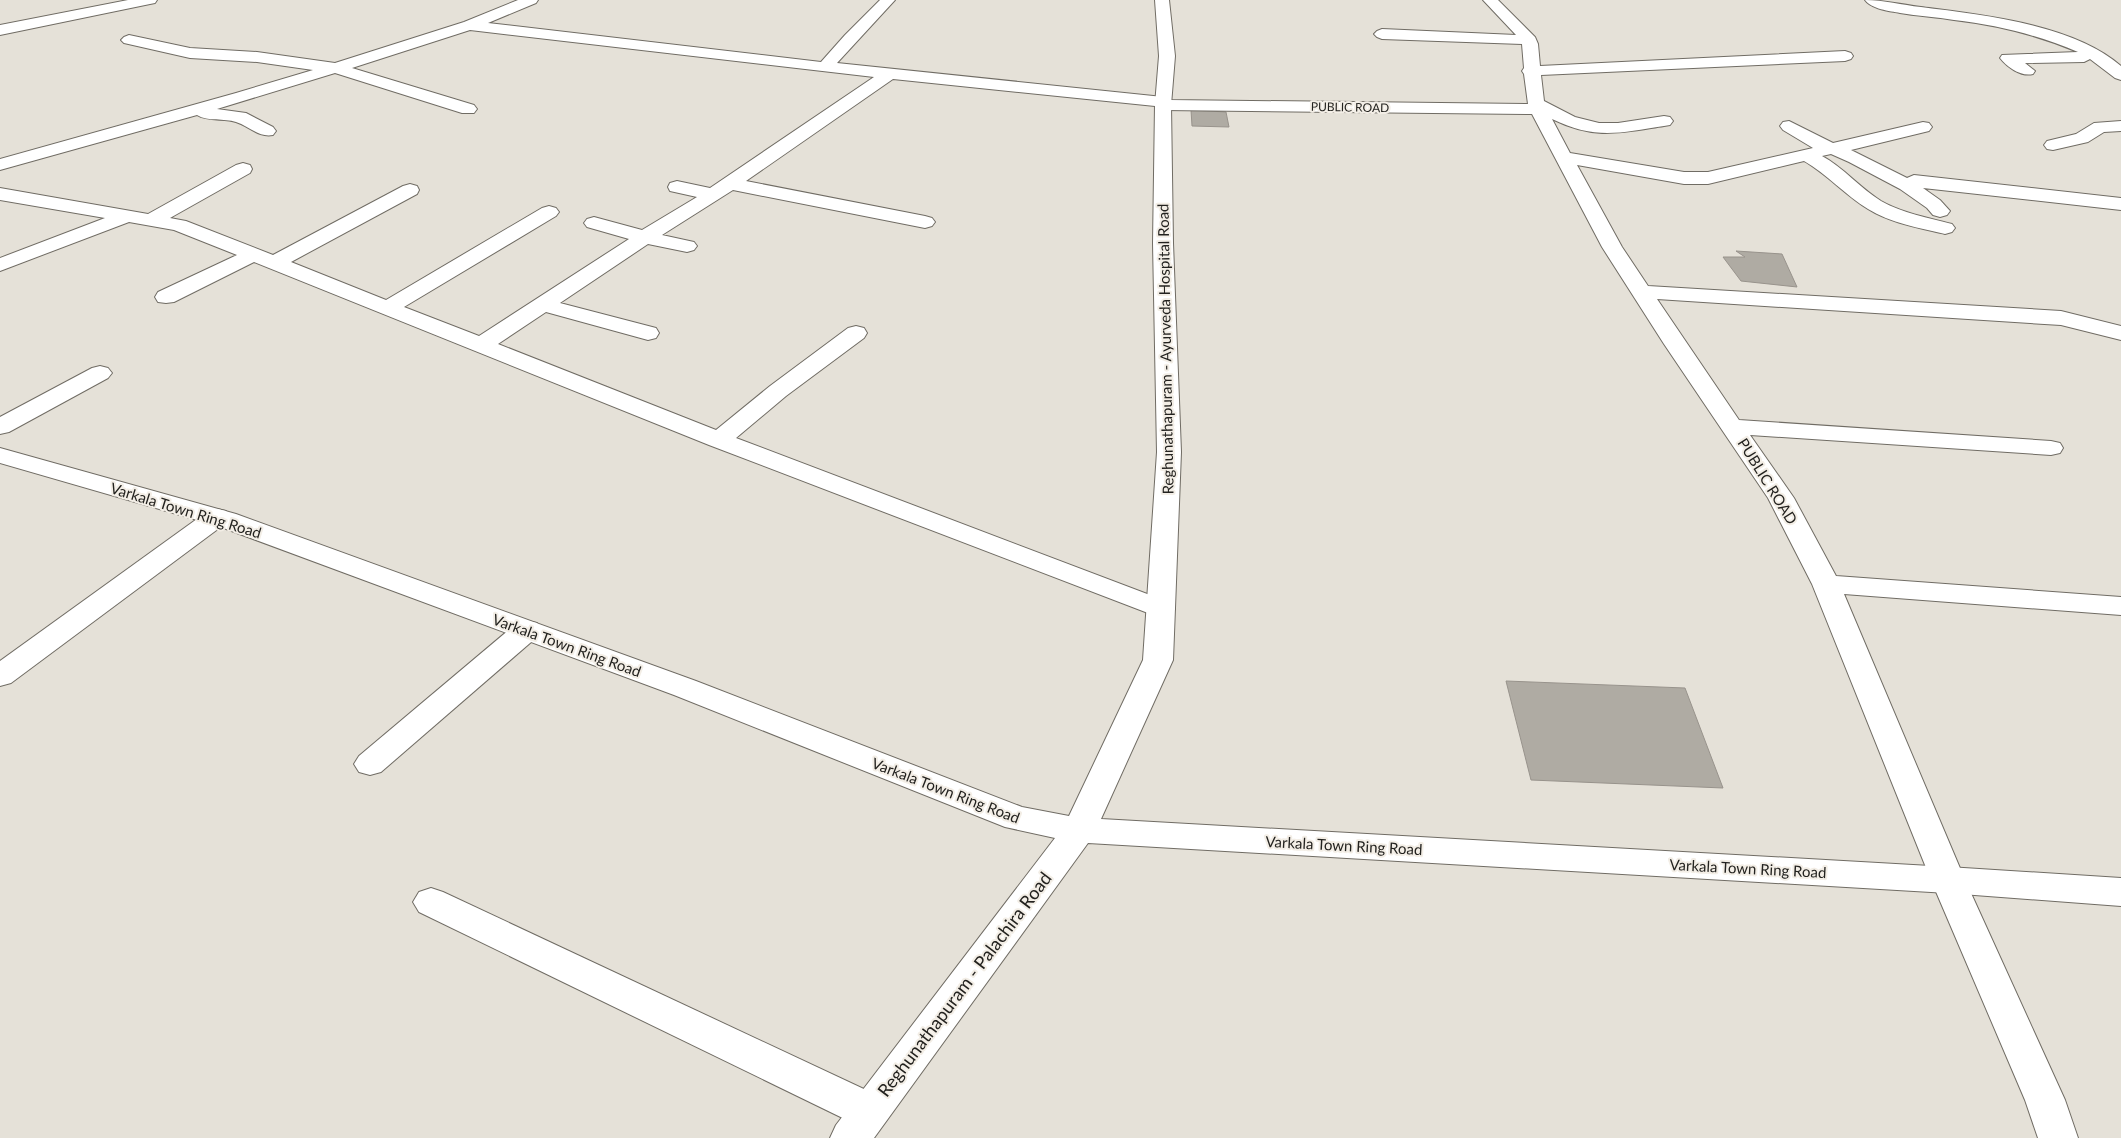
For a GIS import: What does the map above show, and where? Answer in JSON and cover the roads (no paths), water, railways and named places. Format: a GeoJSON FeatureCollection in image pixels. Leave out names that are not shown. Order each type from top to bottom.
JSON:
{"type":"FeatureCollection","features":[{"type":"Feature","properties":{"kind":"street"},"geometry":{"type":"LineString","coordinates":[[0,30],[150,0]]}},
{"type":"Feature","properties":{"kind":"street"},"geometry":{"type":"LineString","coordinates":[[0,165],[335,68],[469,25],[531,0]]}},
{"type":"Feature","properties":{"kind":"street"},"geometry":{"type":"LineString","coordinates":[[825,68],[850,38],[888,0]]}},
{"type":"Feature","properties":{"kind":"street","name":"Reghunathapuram - Ayurveda Hospital Road"},"geometry":{"type":"LineString","coordinates":[[1079,830],[1158,660],[1169,452],[1163,244],[1163,104],[1167,56],[1162,0]]}},
{"type":"Feature","properties":{"kind":"street"},"geometry":{"type":"LineString","coordinates":[[1490,0],[1528,40]]}},
{"type":"Feature","properties":{"kind":"street"},"geometry":{"type":"LineString","coordinates":[[1872,0],[1898,8],[1993,22],[2022,29],[2082,48],[2100,57],[2121,75]]}},
{"type":"Feature","properties":{"kind":"street","name":"PUBLIC ROAD"},"geometry":{"type":"LineString","coordinates":[[469,25],[825,68],[1163,104],[1537,107]]}},
{"type":"Feature","properties":{"kind":"street"},"geometry":{"type":"LineString","coordinates":[[1382,34],[1528,40]]}},
{"type":"Feature","properties":{"kind":"street"},"geometry":{"type":"LineString","coordinates":[[129,40],[190,53],[256,57],[335,68],[468,109]]}},
{"type":"Feature","properties":{"kind":"street","name":"PUBLIC ROAD"},"geometry":{"type":"LineString","coordinates":[[1528,40],[1530,71],[1537,107],[1612,247],[1675,344],[1782,498],[1826,584],[1948,880],[2045,1100],[2058,1138]]}},
{"type":"Feature","properties":{"kind":"street"},"geometry":{"type":"LineString","coordinates":[[1530,71],[1845,56]]}},
{"type":"Feature","properties":{"kind":"street"},"geometry":{"type":"LineString","coordinates":[[2026,71],[2008,58],[2100,57]]}},
{"type":"Feature","properties":{"kind":"street"},"geometry":{"type":"LineString","coordinates":[[479,345],[730,184],[889,74]]}},
{"type":"Feature","properties":{"kind":"street"},"geometry":{"type":"LineString","coordinates":[[1537,107],[1591,128],[1622,128],[1664,121]]}},
{"type":"Feature","properties":{"kind":"street"},"geometry":{"type":"LineString","coordinates":[[182,113],[229,115],[250,121],[267,131]]}},
{"type":"Feature","properties":{"kind":"street"},"geometry":{"type":"LineString","coordinates":[[1789,126],[1830,149],[1850,154],[1926,196],[1937,206],[1943,220],[1901,216],[1876,206],[1852,189],[1826,166],[1805,154]]}},
{"type":"Feature","properties":{"kind":"street"},"geometry":{"type":"LineString","coordinates":[[2053,145],[2082,138],[2100,127],[2121,126]]}},
{"type":"Feature","properties":{"kind":"street"},"geometry":{"type":"LineString","coordinates":[[1564,157],[1638,171],[1696,179],[1708,178],[1923,127]]}},
{"type":"Feature","properties":{"kind":"street"},"geometry":{"type":"LineString","coordinates":[[153,219],[243,169]]}},
{"type":"Feature","properties":{"kind":"street"},"geometry":{"type":"LineString","coordinates":[[1914,181],[2121,204]]}},
{"type":"Feature","properties":{"kind":"street"},"geometry":{"type":"LineString","coordinates":[[730,184],[925,222]]}},
{"type":"Feature","properties":{"kind":"street"},"geometry":{"type":"LineString","coordinates":[[677,187],[712,194]]}},
{"type":"Feature","properties":{"kind":"street"},"geometry":{"type":"LineString","coordinates":[[166,297],[263,259],[410,190]]}},
{"type":"Feature","properties":{"kind":"street"},"geometry":{"type":"LineString","coordinates":[[0,194],[153,219],[178,225],[718,440],[1161,609]]}},
{"type":"Feature","properties":{"kind":"street"},"geometry":{"type":"LineString","coordinates":[[387,308],[549,212]]}},
{"type":"Feature","properties":{"kind":"street"},"geometry":{"type":"LineString","coordinates":[[0,265],[130,216]]}},
{"type":"Feature","properties":{"kind":"street"},"geometry":{"type":"LineString","coordinates":[[594,223],[687,246]]}},
{"type":"Feature","properties":{"kind":"street"},"geometry":{"type":"LineString","coordinates":[[1642,292],[2061,318],[2121,333]]}},
{"type":"Feature","properties":{"kind":"street"},"geometry":{"type":"LineString","coordinates":[[544,305],[648,332]]}},
{"type":"Feature","properties":{"kind":"street"},"geometry":{"type":"LineString","coordinates":[[718,440],[778,391],[856,333]]}},
{"type":"Feature","properties":{"kind":"street"},"geometry":{"type":"LineString","coordinates":[[0,427],[100,373]]}},
{"type":"Feature","properties":{"kind":"street"},"geometry":{"type":"LineString","coordinates":[[1734,428],[2051,448]]}},
{"type":"Feature","properties":{"kind":"street","name":"Varkala Town Ring Road"},"geometry":{"type":"LineString","coordinates":[[0,455],[217,517],[685,688],[1017,818],[1079,830],[1948,880],[2121,892]]}},
{"type":"Feature","properties":{"kind":"street"},"geometry":{"type":"LineString","coordinates":[[0,676],[217,517]]}},
{"type":"Feature","properties":{"kind":"street"},"geometry":{"type":"LineString","coordinates":[[1826,584],[2121,606]]}},
{"type":"Feature","properties":{"kind":"street"},"geometry":{"type":"LineString","coordinates":[[370,764],[527,630]]}},
{"type":"Feature","properties":{"kind":"street","name":"Reghunathapuram - Palachira Road"},"geometry":{"type":"LineString","coordinates":[[859,1125],[1079,830]]}},
{"type":"Feature","properties":{"kind":"street"},"geometry":{"type":"LineString","coordinates":[[431,902],[859,1125]]}}]}
